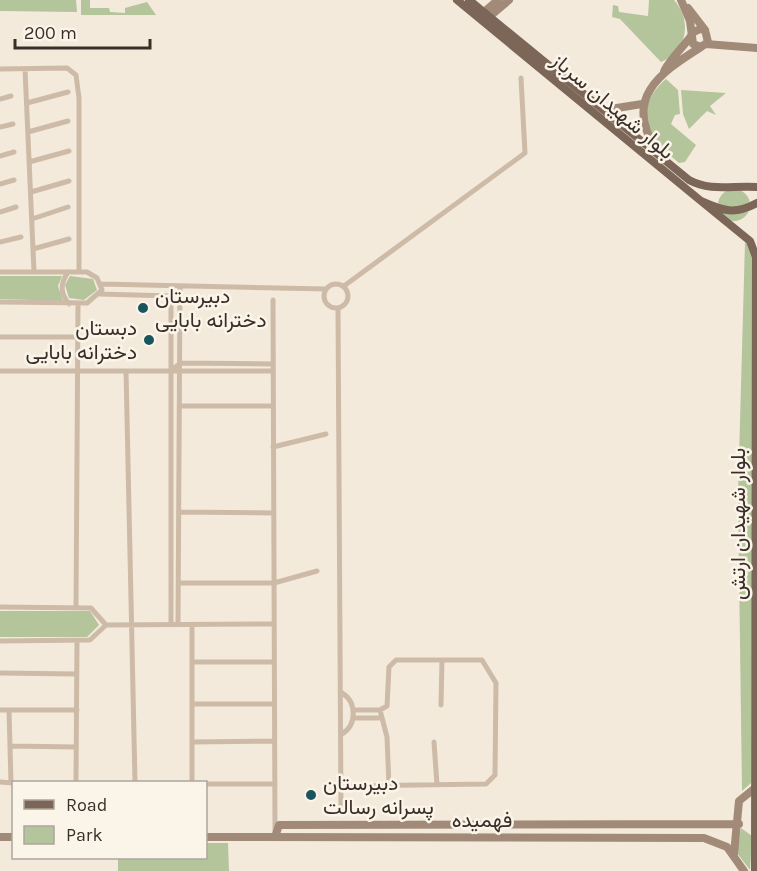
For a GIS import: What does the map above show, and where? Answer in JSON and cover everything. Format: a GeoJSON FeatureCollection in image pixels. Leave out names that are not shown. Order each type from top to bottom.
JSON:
{"type":"FeatureCollection","features":[{"type":"Feature","properties":{"kind":"main road","name":"بلوار شهیدان سرباز"},"geometry":{"type":"LineString","coordinates":[[457,0],[702,201],[732,212],[742,211],[757,203]]}},
{"type":"Feature","properties":{"kind":"main road","name":"بلوار شهیدان سرباز"},"geometry":{"type":"LineString","coordinates":[[469,0],[689,180],[700,186],[714,188],[757,187]]}},
{"type":"Feature","properties":{"kind":"main road"},"geometry":{"type":"LineString","coordinates":[[487,15],[498,0]]}},
{"type":"Feature","properties":{"kind":"main road"},"geometry":{"type":"LineString","coordinates":[[487,15],[509,0]]}},
{"type":"Feature","properties":{"kind":"main road"},"geometry":{"type":"LineString","coordinates":[[664,72],[704,45],[706,32],[681,0],[693,44],[704,45],[757,48]]}},
{"type":"Feature","properties":{"kind":"main road"},"geometry":{"type":"LineString","coordinates":[[662,158],[648,135],[642,104],[664,72],[666,64],[681,51],[692,34],[700,29],[726,46]]}},
{"type":"Feature","properties":{"kind":"main road"},"geometry":{"type":"LineString","coordinates":[[604,110],[642,104]]}},
{"type":"Feature","properties":{"kind":"main road","name":"بلوار شهیدان ارتش"},"geometry":{"type":"LineString","coordinates":[[702,201],[750,241],[756,257],[755,871]]}},
{"type":"Feature","properties":{"kind":"main road"},"geometry":{"type":"LineString","coordinates":[[744,871],[734,854],[739,824],[739,801],[755,788]]}},
{"type":"Feature","properties":{"kind":"main road","name":"فهمیده"},"geometry":{"type":"LineString","coordinates":[[275,834],[279,825],[739,824]]}},
{"type":"Feature","properties":{"kind":"main road","name":"فهمیده"},"geometry":{"type":"LineString","coordinates":[[207,837],[275,834],[704,838],[727,847],[734,854]]}},
{"type":"Feature","properties":{"kind":"street"},"geometry":{"type":"LineString","coordinates":[[0,69],[67,68],[76,75],[79,98],[79,272]]}},
{"type":"Feature","properties":{"kind":"street"},"geometry":{"type":"LineString","coordinates":[[25,69],[34,272]]}},
{"type":"Feature","properties":{"kind":"street"},"geometry":{"type":"LineString","coordinates":[[344,286],[525,153],[521,78]]}},
{"type":"Feature","properties":{"kind":"street"},"geometry":{"type":"LineString","coordinates":[[27,103],[68,92]]}},
{"type":"Feature","properties":{"kind":"street"},"geometry":{"type":"LineString","coordinates":[[0,99],[11,96]]}},
{"type":"Feature","properties":{"kind":"street"},"geometry":{"type":"LineString","coordinates":[[28,132],[68,121]]}},
{"type":"Feature","properties":{"kind":"street"},"geometry":{"type":"LineString","coordinates":[[0,127],[13,124]]}},
{"type":"Feature","properties":{"kind":"street"},"geometry":{"type":"LineString","coordinates":[[29,162],[69,151]]}},
{"type":"Feature","properties":{"kind":"street"},"geometry":{"type":"LineString","coordinates":[[0,156],[14,152]]}},
{"type":"Feature","properties":{"kind":"street"},"geometry":{"type":"LineString","coordinates":[[0,184],[15,180]]}},
{"type":"Feature","properties":{"kind":"street"},"geometry":{"type":"LineString","coordinates":[[30,192],[69,182]]}},
{"type":"Feature","properties":{"kind":"street"},"geometry":{"type":"LineString","coordinates":[[0,212],[16,207]]}},
{"type":"Feature","properties":{"kind":"street"},"geometry":{"type":"LineString","coordinates":[[32,219],[68,207]]}},
{"type":"Feature","properties":{"kind":"street"},"geometry":{"type":"LineString","coordinates":[[0,242],[21,237]]}},
{"type":"Feature","properties":{"kind":"street"},"geometry":{"type":"LineString","coordinates":[[33,249],[69,239]]}},
{"type":"Feature","properties":{"kind":"street"},"geometry":{"type":"LineString","coordinates":[[0,272],[79,272],[93,275],[101,284],[102,290],[87,303],[0,302]]}},
{"type":"Feature","properties":{"kind":"street"},"geometry":{"type":"LineString","coordinates":[[68,272],[62,286],[64,297],[69,304]]}},
{"type":"Feature","properties":{"kind":"street"},"geometry":{"type":"LineString","coordinates":[[101,284],[326,289],[336,283],[344,286],[348,292],[348,301],[338,308],[330,306],[325,301],[326,289]]}},
{"type":"Feature","properties":{"kind":"street"},"geometry":{"type":"LineString","coordinates":[[171,286],[171,625]]}},
{"type":"Feature","properties":{"kind":"street"},"geometry":{"type":"LineString","coordinates":[[178,625],[180,287]]}},
{"type":"Feature","properties":{"kind":"street"},"geometry":{"type":"LineString","coordinates":[[99,294],[180,296]]}},
{"type":"Feature","properties":{"kind":"street"},"geometry":{"type":"LineString","coordinates":[[273,300],[275,834]]}},
{"type":"Feature","properties":{"kind":"street"},"geometry":{"type":"LineString","coordinates":[[76,608],[78,304]]}},
{"type":"Feature","properties":{"kind":"street"},"geometry":{"type":"LineString","coordinates":[[338,308],[341,811]]}},
{"type":"Feature","properties":{"kind":"street"},"geometry":{"type":"LineString","coordinates":[[0,337],[78,337]]}},
{"type":"Feature","properties":{"kind":"street"},"geometry":{"type":"LineString","coordinates":[[171,371],[180,363],[273,364]]}},
{"type":"Feature","properties":{"kind":"street"},"geometry":{"type":"LineString","coordinates":[[0,371],[273,371]]}},
{"type":"Feature","properties":{"kind":"street"},"geometry":{"type":"LineString","coordinates":[[126,371],[135,781]]}},
{"type":"Feature","properties":{"kind":"street"},"geometry":{"type":"LineString","coordinates":[[180,406],[273,406]]}},
{"type":"Feature","properties":{"kind":"street"},"geometry":{"type":"LineString","coordinates":[[273,447],[326,434]]}},
{"type":"Feature","properties":{"kind":"street"},"geometry":{"type":"LineString","coordinates":[[179,512],[273,513]]}},
{"type":"Feature","properties":{"kind":"street"},"geometry":{"type":"LineString","coordinates":[[178,583],[274,583],[317,571]]}},
{"type":"Feature","properties":{"kind":"street"},"geometry":{"type":"LineString","coordinates":[[0,607],[91,608],[106,625]]}},
{"type":"Feature","properties":{"kind":"street"},"geometry":{"type":"LineString","coordinates":[[192,624],[192,781]]}},
{"type":"Feature","properties":{"kind":"street"},"geometry":{"type":"LineString","coordinates":[[0,641],[90,640],[106,625],[274,624]]}},
{"type":"Feature","properties":{"kind":"street"},"geometry":{"type":"LineString","coordinates":[[76,781],[77,640]]}},
{"type":"Feature","properties":{"kind":"street"},"geometry":{"type":"LineString","coordinates":[[349,786],[486,784],[495,775],[496,683],[491,671],[482,660],[396,660],[389,667],[387,706],[380,710],[353,710]]}},
{"type":"Feature","properties":{"kind":"street"},"geometry":{"type":"LineString","coordinates":[[441,705],[442,660]]}},
{"type":"Feature","properties":{"kind":"street"},"geometry":{"type":"LineString","coordinates":[[192,662],[274,662]]}},
{"type":"Feature","properties":{"kind":"street"},"geometry":{"type":"LineString","coordinates":[[0,674],[77,674]]}},
{"type":"Feature","properties":{"kind":"street"},"geometry":{"type":"LineString","coordinates":[[342,693],[347,696],[353,710],[353,718],[348,730],[342,734]]}},
{"type":"Feature","properties":{"kind":"street"},"geometry":{"type":"LineString","coordinates":[[192,704],[274,704]]}},
{"type":"Feature","properties":{"kind":"street"},"geometry":{"type":"LineString","coordinates":[[0,710],[77,710]]}},
{"type":"Feature","properties":{"kind":"street"},"geometry":{"type":"LineString","coordinates":[[0,783],[12,783],[9,710]]}},
{"type":"Feature","properties":{"kind":"street"},"geometry":{"type":"LineString","coordinates":[[380,710],[387,737],[389,786]]}},
{"type":"Feature","properties":{"kind":"street"},"geometry":{"type":"LineString","coordinates":[[353,718],[381,718]]}},
{"type":"Feature","properties":{"kind":"street"},"geometry":{"type":"LineString","coordinates":[[192,742],[274,741]]}},
{"type":"Feature","properties":{"kind":"street"},"geometry":{"type":"LineString","coordinates":[[434,742],[437,785]]}},
{"type":"Feature","properties":{"kind":"street"},"geometry":{"type":"LineString","coordinates":[[10,746],[76,747]]}},
{"type":"Feature","properties":{"kind":"street"},"geometry":{"type":"LineString","coordinates":[[207,784],[274,784]]}},
{"type":"Feature","properties":{"kind":"green space"},"geometry":{"type":"Polygon","coordinates":[[[0,0],[76,0],[77,12],[0,11],[0,0]]]}},
{"type":"Feature","properties":{"kind":"green space"},"geometry":{"type":"Polygon","coordinates":[[[81,0],[90,0],[90,8],[109,8],[110,12],[125,13],[125,8],[147,2],[156,15],[81,15],[81,0]]]}},
{"type":"Feature","properties":{"kind":"green space"},"geometry":{"type":"Polygon","coordinates":[[[649,0],[674,0],[680,8],[685,26],[682,43],[670,57],[661,62],[620,19],[612,17],[613,5],[618,6],[619,12],[648,16],[649,0]]]}},
{"type":"Feature","properties":{"kind":"green space"},"geometry":{"type":"Polygon","coordinates":[[[666,79],[678,90],[680,114],[675,115],[671,124],[696,145],[685,162],[679,163],[668,154],[652,134],[648,123],[649,101],[655,90],[666,79]]]}},
{"type":"Feature","properties":{"kind":"green space"},"geometry":{"type":"Polygon","coordinates":[[[681,90],[726,93],[710,106],[716,115],[707,111],[689,129],[683,114],[681,90]]]}},
{"type":"Feature","properties":{"kind":"green space"},"geometry":{"type":"Polygon","coordinates":[[[734,189],[745,194],[750,205],[745,216],[734,221],[723,216],[718,205],[723,194],[734,189]]]}},
{"type":"Feature","properties":{"kind":"green space"},"geometry":{"type":"Polygon","coordinates":[[[745,242],[753,250],[754,261],[751,783],[742,791],[738,494],[745,242]]]}},
{"type":"Feature","properties":{"kind":"green space"},"geometry":{"type":"Polygon","coordinates":[[[0,276],[62,276],[58,286],[63,301],[0,299],[0,276]]]}},
{"type":"Feature","properties":{"kind":"green space"},"geometry":{"type":"Polygon","coordinates":[[[70,276],[93,279],[97,290],[84,300],[69,298],[65,285],[70,276]]]}},
{"type":"Feature","properties":{"kind":"green space"},"geometry":{"type":"Polygon","coordinates":[[[0,611],[90,611],[99,625],[87,637],[0,637],[0,611]]]}},
{"type":"Feature","properties":{"kind":"green space"},"geometry":{"type":"Polygon","coordinates":[[[741,828],[752,836],[750,870],[737,853],[741,828]]]}},
{"type":"Feature","properties":{"kind":"green space"},"geometry":{"type":"Polygon","coordinates":[[[207,843],[228,843],[229,871],[118,871],[118,859],[207,859],[207,843]]]}},
{"type":"Feature","properties":{"kind":"place","name":"دبیرستان دخترانه بابایی"},"geometry":{"type":"Point","coordinates":[143,308]}},
{"type":"Feature","properties":{"kind":"place","name":"دبستان دخترانه بابایی"},"geometry":{"type":"Point","coordinates":[149,340]}},
{"type":"Feature","properties":{"kind":"place","name":"دبیرستان پسرانه رسالت"},"geometry":{"type":"Point","coordinates":[311,795]}}]}
